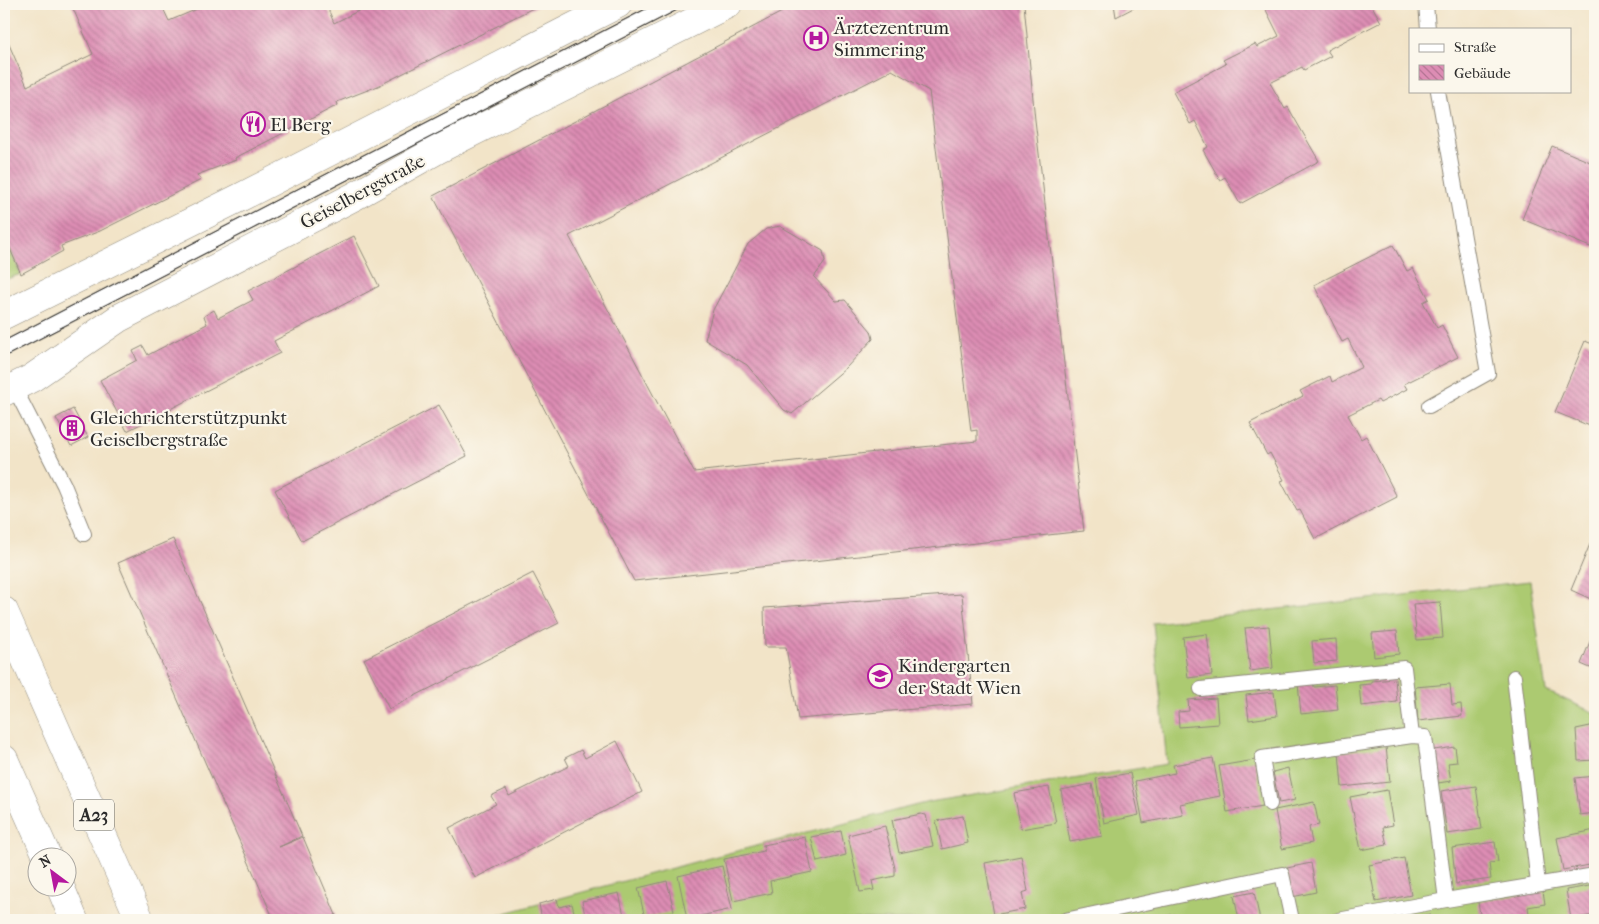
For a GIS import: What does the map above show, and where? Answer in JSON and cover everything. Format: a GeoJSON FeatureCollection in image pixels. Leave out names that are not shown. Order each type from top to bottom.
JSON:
{"type":"FeatureCollection","features":[{"type":"Feature","properties":{"kind":"main road"},"geometry":{"type":"LineString","coordinates":[[4,315],[241,198],[618,4]]}},
{"type":"Feature","properties":{"kind":"main road","name":"Geiselbergstraße"},"geometry":{"type":"LineString","coordinates":[[9,390],[32,378],[119,318],[346,201],[438,150],[728,4]]}},
{"type":"Feature","properties":{"kind":"main road","name":"A23"},"geometry":{"type":"LineString","coordinates":[[4,611],[140,920]]}},
{"type":"Feature","properties":{"kind":"main road"},"geometry":{"type":"LineString","coordinates":[[4,759],[42,846]]}},
{"type":"Feature","properties":{"kind":"main road"},"geometry":{"type":"LineString","coordinates":[[64,896],[74,920]]}},
{"type":"Feature","properties":{"kind":"lane"},"geometry":{"type":"LineString","coordinates":[[4,349],[672,4]]}},
{"type":"Feature","properties":{"kind":"lane"},"geometry":{"type":"LineString","coordinates":[[1426,4],[1428,28]]}},
{"type":"Feature","properties":{"kind":"lane"},"geometry":{"type":"LineString","coordinates":[[1429,406],[1488,373],[1438,92]]}},
{"type":"Feature","properties":{"kind":"lane"},"geometry":{"type":"LineString","coordinates":[[9,390],[64,485],[84,534]]}},
{"type":"Feature","properties":{"kind":"lane"},"geometry":{"type":"LineString","coordinates":[[1200,690],[1404,668],[1412,736]]}},
{"type":"Feature","properties":{"kind":"lane"},"geometry":{"type":"LineString","coordinates":[[1514,677],[1538,884]]}},
{"type":"Feature","properties":{"kind":"lane"},"geometry":{"type":"LineString","coordinates":[[1270,804],[1262,758],[1412,736],[1425,737],[1446,900]]}},
{"type":"Feature","properties":{"kind":"lane"},"geometry":{"type":"LineString","coordinates":[[1065,920],[1282,874],[1292,920]]}},
{"type":"Feature","properties":{"kind":"lane"},"geometry":{"type":"LineString","coordinates":[[1338,920],[1595,875]]}},
{"type":"Feature","properties":{"kind":"green space"},"geometry":{"type":"Polygon","coordinates":[[[4,235],[21,274],[4,280],[4,235]]]}},
{"type":"Feature","properties":{"kind":"green space"},"geometry":{"type":"Polygon","coordinates":[[[1530,581],[1546,691],[1595,713],[1595,920],[479,920],[717,856],[929,802],[1167,764],[1153,623],[1530,581]]]}},
{"type":"Feature","properties":{"kind":"building"},"geometry":{"type":"Polygon","coordinates":[[[71,4],[161,4],[169,21],[209,4],[326,4],[334,23],[372,4],[541,4],[378,86],[337,102],[338,105],[235,158],[236,160],[197,175],[201,180],[100,231],[61,246],[63,251],[21,274],[4,235],[4,33],[27,86],[93,54],[71,4]]]}},
{"type":"Feature","properties":{"kind":"building"},"geometry":{"type":"Polygon","coordinates":[[[797,4],[1024,4],[1035,120],[1084,531],[634,581],[433,196],[797,4]],[[892,70],[569,236],[694,472],[977,441],[977,430],[971,431],[929,91],[892,70]]]}},
{"type":"Feature","properties":{"kind":"building"},"geometry":{"type":"Polygon","coordinates":[[[1114,4],[1141,4],[1116,17],[1114,4]]]}},
{"type":"Feature","properties":{"kind":"building"},"geometry":{"type":"Polygon","coordinates":[[[1263,4],[1371,4],[1381,22],[1327,50],[1331,56],[1304,70],[1302,67],[1270,83],[1285,109],[1288,107],[1319,161],[1240,204],[1225,177],[1220,180],[1203,150],[1208,147],[1195,121],[1190,124],[1173,92],[1226,64],[1223,60],[1255,44],[1257,47],[1279,36],[1263,4]]]}},
{"type":"Feature","properties":{"kind":"building"},"geometry":{"type":"Polygon","coordinates":[[[1595,62],[1595,77],[1590,75],[1595,62]]]}},
{"type":"Feature","properties":{"kind":"building"},"geometry":{"type":"Polygon","coordinates":[[[1552,146],[1595,164],[1595,249],[1522,219],[1552,146]]]}},
{"type":"Feature","properties":{"kind":"building"},"geometry":{"type":"Polygon","coordinates":[[[780,226],[823,251],[825,262],[814,277],[836,301],[845,300],[871,331],[873,339],[846,368],[792,414],[784,410],[747,365],[705,340],[713,310],[748,244],[766,229],[780,226]]]}},
{"type":"Feature","properties":{"kind":"building"},"geometry":{"type":"Polygon","coordinates":[[[354,236],[379,286],[274,341],[280,353],[127,431],[100,380],[137,360],[133,351],[143,346],[148,355],[207,324],[204,316],[214,310],[218,318],[253,300],[248,291],[354,236]]]}},
{"type":"Feature","properties":{"kind":"building"},"geometry":{"type":"Polygon","coordinates":[[[1393,245],[1407,271],[1413,268],[1429,299],[1423,302],[1437,328],[1442,325],[1458,357],[1404,384],[1407,389],[1380,403],[1378,400],[1348,415],[1361,439],[1366,436],[1397,497],[1315,539],[1300,510],[1297,511],[1281,481],[1284,480],[1270,453],[1267,455],[1250,423],[1303,396],[1300,391],[1330,376],[1332,382],[1362,367],[1348,339],[1342,342],[1314,285],[1393,245]]]}},
{"type":"Feature","properties":{"kind":"building"},"geometry":{"type":"Polygon","coordinates":[[[1585,341],[1595,345],[1595,428],[1555,412],[1585,341]]]}},
{"type":"Feature","properties":{"kind":"building"},"geometry":{"type":"Polygon","coordinates":[[[439,405],[467,456],[302,541],[275,490],[439,405]]]}},
{"type":"Feature","properties":{"kind":"building","name":"Gleichrichterstützpunkt Geiselbergstraße"},"geometry":{"type":"Polygon","coordinates":[[[73,409],[88,437],[71,446],[56,418],[73,409]]]}},
{"type":"Feature","properties":{"kind":"building"},"geometry":{"type":"Polygon","coordinates":[[[1595,532],[1595,601],[1571,590],[1595,532]]]}},
{"type":"Feature","properties":{"kind":"building"},"geometry":{"type":"Polygon","coordinates":[[[173,539],[302,836],[279,847],[303,837],[336,915],[323,920],[274,920],[118,563],[173,539]]]}},
{"type":"Feature","properties":{"kind":"building"},"geometry":{"type":"Polygon","coordinates":[[[533,573],[559,623],[389,709],[364,659],[533,573]]]}},
{"type":"Feature","properties":{"kind":"building","name":"Kindergarten der Stadt Wien"},"geometry":{"type":"Polygon","coordinates":[[[962,594],[973,704],[798,719],[786,647],[765,647],[764,608],[962,594]]]}},
{"type":"Feature","properties":{"kind":"building"},"geometry":{"type":"Polygon","coordinates":[[[1440,602],[1443,638],[1417,640],[1413,604],[1440,602]]]}},
{"type":"Feature","properties":{"kind":"building"},"geometry":{"type":"Polygon","coordinates":[[[1269,626],[1273,668],[1250,671],[1245,628],[1269,626]]]}},
{"type":"Feature","properties":{"kind":"building"},"geometry":{"type":"Polygon","coordinates":[[[1595,629],[1595,670],[1581,664],[1595,629]]]}},
{"type":"Feature","properties":{"kind":"building"},"geometry":{"type":"Polygon","coordinates":[[[1397,631],[1399,654],[1374,657],[1372,633],[1397,631]]]}},
{"type":"Feature","properties":{"kind":"building"},"geometry":{"type":"Polygon","coordinates":[[[1207,634],[1212,675],[1188,678],[1183,637],[1207,634]]]}},
{"type":"Feature","properties":{"kind":"building"},"geometry":{"type":"Polygon","coordinates":[[[1336,639],[1337,661],[1314,663],[1312,641],[1336,639]]]}},
{"type":"Feature","properties":{"kind":"building"},"geometry":{"type":"Polygon","coordinates":[[[1395,679],[1397,702],[1361,706],[1359,685],[1371,684],[1371,681],[1395,679]]]}},
{"type":"Feature","properties":{"kind":"building"},"geometry":{"type":"Polygon","coordinates":[[[1313,683],[1314,687],[1335,685],[1338,710],[1301,714],[1298,684],[1313,683]]]}},
{"type":"Feature","properties":{"kind":"building"},"geometry":{"type":"Polygon","coordinates":[[[1450,684],[1452,705],[1461,704],[1462,716],[1418,721],[1415,687],[1450,684]]]}},
{"type":"Feature","properties":{"kind":"building"},"geometry":{"type":"Polygon","coordinates":[[[1274,692],[1277,716],[1249,720],[1246,695],[1274,692]]]}},
{"type":"Feature","properties":{"kind":"building"},"geometry":{"type":"Polygon","coordinates":[[[1216,698],[1218,724],[1179,727],[1178,712],[1189,711],[1188,700],[1216,698]]]}},
{"type":"Feature","properties":{"kind":"building"},"geometry":{"type":"Polygon","coordinates":[[[1595,725],[1595,760],[1578,761],[1576,729],[1595,725]]]}},
{"type":"Feature","properties":{"kind":"building"},"geometry":{"type":"Polygon","coordinates":[[[617,741],[642,792],[475,878],[449,828],[496,804],[491,796],[506,789],[509,796],[569,766],[565,758],[581,750],[585,758],[617,741]]]}},
{"type":"Feature","properties":{"kind":"building"},"geometry":{"type":"Polygon","coordinates":[[[1386,747],[1390,782],[1342,787],[1339,752],[1386,747]]]}},
{"type":"Feature","properties":{"kind":"building"},"geometry":{"type":"Polygon","coordinates":[[[1455,747],[1457,762],[1448,763],[1451,781],[1438,783],[1434,750],[1455,747]]]}},
{"type":"Feature","properties":{"kind":"building"},"geometry":{"type":"Polygon","coordinates":[[[1213,758],[1220,796],[1180,804],[1183,815],[1143,823],[1135,781],[1175,773],[1173,765],[1213,758]]]}},
{"type":"Feature","properties":{"kind":"building"},"geometry":{"type":"Polygon","coordinates":[[[1255,760],[1263,806],[1227,812],[1219,766],[1255,760]]]}},
{"type":"Feature","properties":{"kind":"building"},"geometry":{"type":"Polygon","coordinates":[[[1288,768],[1295,800],[1279,803],[1273,772],[1288,768]]]}},
{"type":"Feature","properties":{"kind":"building"},"geometry":{"type":"Polygon","coordinates":[[[1130,773],[1139,815],[1104,823],[1096,779],[1130,773]]]}},
{"type":"Feature","properties":{"kind":"building"},"geometry":{"type":"Polygon","coordinates":[[[1595,776],[1595,813],[1580,815],[1575,778],[1595,776]]]}},
{"type":"Feature","properties":{"kind":"building"},"geometry":{"type":"Polygon","coordinates":[[[1092,784],[1102,836],[1070,842],[1061,790],[1092,784]]]}},
{"type":"Feature","properties":{"kind":"building"},"geometry":{"type":"Polygon","coordinates":[[[1476,786],[1482,829],[1447,834],[1441,791],[1476,786]]]}},
{"type":"Feature","properties":{"kind":"building"},"geometry":{"type":"Polygon","coordinates":[[[1049,787],[1056,823],[1021,829],[1014,793],[1049,787]]]}},
{"type":"Feature","properties":{"kind":"building"},"geometry":{"type":"Polygon","coordinates":[[[1387,790],[1393,825],[1383,827],[1387,845],[1361,850],[1350,797],[1387,790]]]}},
{"type":"Feature","properties":{"kind":"building"},"geometry":{"type":"Polygon","coordinates":[[[1314,802],[1319,825],[1309,827],[1312,843],[1282,849],[1275,810],[1314,802]]]}},
{"type":"Feature","properties":{"kind":"building"},"geometry":{"type":"Polygon","coordinates":[[[921,814],[926,815],[933,846],[899,853],[892,820],[921,814]]]}},
{"type":"Feature","properties":{"kind":"building"},"geometry":{"type":"Polygon","coordinates":[[[963,816],[968,843],[942,849],[936,821],[963,816]]]}},
{"type":"Feature","properties":{"kind":"building"},"geometry":{"type":"Polygon","coordinates":[[[885,826],[895,868],[895,876],[872,881],[874,890],[860,892],[848,835],[885,826]]]}},
{"type":"Feature","properties":{"kind":"building"},"geometry":{"type":"Polygon","coordinates":[[[1595,830],[1595,864],[1563,870],[1557,838],[1595,830]]]}},
{"type":"Feature","properties":{"kind":"building"},"geometry":{"type":"Polygon","coordinates":[[[841,831],[846,855],[817,862],[811,837],[841,831]]]}},
{"type":"Feature","properties":{"kind":"building"},"geometry":{"type":"Polygon","coordinates":[[[805,837],[812,872],[770,881],[772,893],[733,901],[724,859],[764,851],[763,845],[805,837]]]}},
{"type":"Feature","properties":{"kind":"building"},"geometry":{"type":"Polygon","coordinates":[[[1495,842],[1498,862],[1489,863],[1491,879],[1456,884],[1452,848],[1495,842]]]}},
{"type":"Feature","properties":{"kind":"building"},"geometry":{"type":"Polygon","coordinates":[[[1021,856],[1028,891],[1022,893],[1025,909],[994,915],[985,863],[1021,856]]]}},
{"type":"Feature","properties":{"kind":"building"},"geometry":{"type":"Polygon","coordinates":[[[1404,858],[1411,895],[1376,902],[1369,865],[1404,858]]]}},
{"type":"Feature","properties":{"kind":"building"},"geometry":{"type":"Polygon","coordinates":[[[1311,863],[1316,892],[1292,897],[1287,868],[1311,863]]]}},
{"type":"Feature","properties":{"kind":"building"},"geometry":{"type":"Polygon","coordinates":[[[722,866],[732,909],[687,919],[678,876],[722,866]]]}},
{"type":"Feature","properties":{"kind":"building"},"geometry":{"type":"Polygon","coordinates":[[[667,881],[674,911],[645,918],[638,888],[667,881]]]}},
{"type":"Feature","properties":{"kind":"building"},"geometry":{"type":"Polygon","coordinates":[[[1595,885],[1595,915],[1571,919],[1566,890],[1595,885]]]}},
{"type":"Feature","properties":{"kind":"building"},"geometry":{"type":"Polygon","coordinates":[[[1543,891],[1545,904],[1528,907],[1530,920],[1481,920],[1478,902],[1543,891]]]}},
{"type":"Feature","properties":{"kind":"building"},"geometry":{"type":"Polygon","coordinates":[[[1254,892],[1260,920],[1239,920],[1234,896],[1254,892]]]}},
{"type":"Feature","properties":{"kind":"building"},"geometry":{"type":"Polygon","coordinates":[[[619,893],[625,920],[586,920],[582,901],[619,893]]]}},
{"type":"Feature","properties":{"kind":"building"},"geometry":{"type":"Polygon","coordinates":[[[557,899],[559,907],[572,904],[576,920],[542,920],[539,904],[557,899]]]}},
{"type":"Feature","properties":{"kind":"building"},"geometry":{"type":"Polygon","coordinates":[[[1175,914],[1176,920],[1149,920],[1149,919],[1175,914]]]}},
{"type":"Feature","properties":{"kind":"building"},"geometry":{"type":"Polygon","coordinates":[[[1430,914],[1431,920],[1398,920],[1398,919],[1430,914]]]}},
{"type":"Feature","properties":{"kind":"tram line"},"geometry":{"type":"LineString","coordinates":[[4,341],[655,4]]}},
{"type":"Feature","properties":{"kind":"tram line"},"geometry":{"type":"LineString","coordinates":[[4,357],[689,4]]}},
{"type":"Feature","properties":{"kind":"place","name":"Ärztezentrum Simmering"},"geometry":{"type":"Point","coordinates":[816,38]}},
{"type":"Feature","properties":{"kind":"place","name":"El Berg"},"geometry":{"type":"Point","coordinates":[253,124]}},
{"type":"Feature","properties":{"kind":"place","name":"Gleichrichterstützpunkt Geiselbergstraße"},"geometry":{"type":"Point","coordinates":[72,428]}},
{"type":"Feature","properties":{"kind":"place","name":"Kindergarten der Stadt Wien"},"geometry":{"type":"Point","coordinates":[880,676]}}]}
